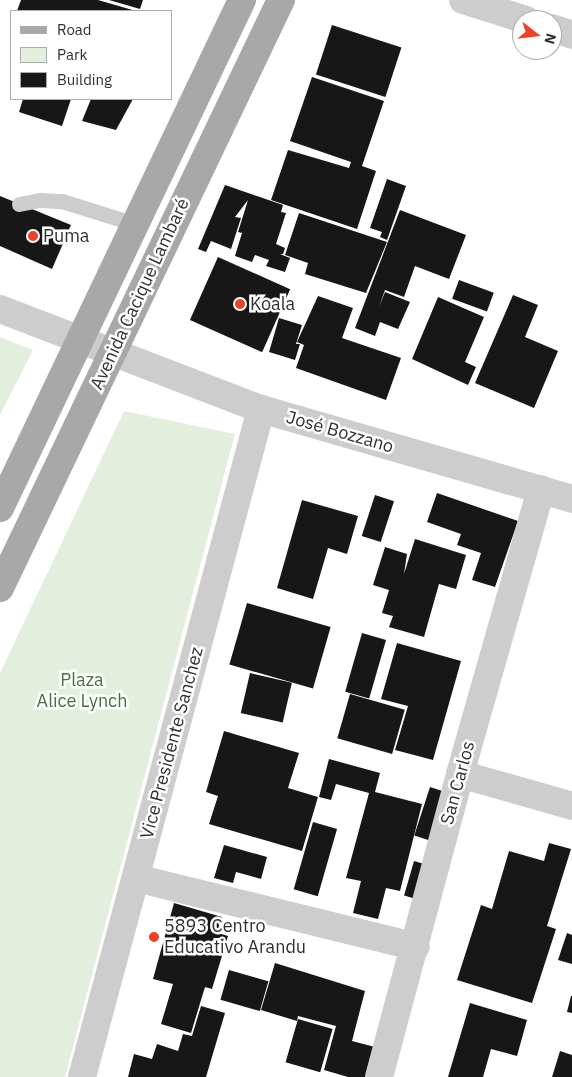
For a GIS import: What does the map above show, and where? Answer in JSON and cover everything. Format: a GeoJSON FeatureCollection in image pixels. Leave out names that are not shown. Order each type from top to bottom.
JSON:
{"type":"FeatureCollection","features":[{"type":"Feature","properties":{"kind":"main road","name":"Avenida Cacique Lambaré"},"geometry":{"type":"LineString","coordinates":[[0,508],[242,0]]}},
{"type":"Feature","properties":{"kind":"main road","name":"Avenida Cacique Lambaré"},"geometry":{"type":"LineString","coordinates":[[0,588],[281,0]]}},
{"type":"Feature","properties":{"kind":"street"},"geometry":{"type":"LineString","coordinates":[[463,0],[512,16]]}},
{"type":"Feature","properties":{"kind":"street","name":"José Bozzano"},"geometry":{"type":"LineString","coordinates":[[0,309],[80,341],[114,350],[261,409],[572,499]]}},
{"type":"Feature","properties":{"kind":"street","name":"Vice Presidente Sanchez"},"geometry":{"type":"LineString","coordinates":[[82,1077],[261,409]]}},
{"type":"Feature","properties":{"kind":"street","name":"San Carlos"},"geometry":{"type":"LineString","coordinates":[[379,1077],[416,947],[460,774],[540,489]]}},
{"type":"Feature","properties":{"kind":"street"},"geometry":{"type":"LineString","coordinates":[[460,774],[572,806]]}},
{"type":"Feature","properties":{"kind":"street"},"geometry":{"type":"LineString","coordinates":[[136,878],[416,947]]}},
{"type":"Feature","properties":{"kind":"lane"},"geometry":{"type":"LineString","coordinates":[[19,204],[40,200],[62,202],[136,224]]}},
{"type":"Feature","properties":{"kind":"green space"},"geometry":{"type":"Polygon","coordinates":[[[0,337],[33,350],[0,415],[0,337]]]}},
{"type":"Feature","properties":{"kind":"green space","name":"Plaza Alice Lynch"},"geometry":{"type":"Polygon","coordinates":[[[124,411],[235,434],[65,1077],[0,1077],[0,673],[124,411]]]}},
{"type":"Feature","properties":{"kind":"building"},"geometry":{"type":"Polygon","coordinates":[[[21,0],[98,0],[133,10],[17,10],[21,0]]]}},
{"type":"Feature","properties":{"kind":"building"},"geometry":{"type":"Polygon","coordinates":[[[109,0],[143,0],[140,9],[109,0]]]}},
{"type":"Feature","properties":{"kind":"building"},"geometry":{"type":"Polygon","coordinates":[[[332,25],[401,48],[385,97],[316,74],[332,25]]]}},
{"type":"Feature","properties":{"kind":"building"},"geometry":{"type":"Polygon","coordinates":[[[312,77],[384,101],[362,166],[376,171],[357,229],[271,200],[288,150],[349,168],[351,162],[290,141],[312,77]]]}},
{"type":"Feature","properties":{"kind":"building"},"geometry":{"type":"Polygon","coordinates":[[[23,100],[71,100],[62,126],[19,112],[23,100]]]}},
{"type":"Feature","properties":{"kind":"building"},"geometry":{"type":"Polygon","coordinates":[[[91,100],[132,100],[116,130],[82,121],[91,100]]]}},
{"type":"Feature","properties":{"kind":"building"},"geometry":{"type":"Polygon","coordinates":[[[387,179],[406,186],[387,240],[380,237],[382,232],[370,228],[387,179]]]}},
{"type":"Feature","properties":{"kind":"building"},"geometry":{"type":"Polygon","coordinates":[[[225,185],[283,205],[281,212],[286,213],[276,244],[285,248],[283,254],[280,254],[290,258],[285,272],[266,266],[269,260],[255,255],[252,262],[235,256],[242,233],[238,232],[248,200],[235,217],[241,218],[231,249],[211,241],[206,252],[198,249],[225,185]]]}},
{"type":"Feature","properties":{"kind":"building","name":"Puma"},"geometry":{"type":"Polygon","coordinates":[[[0,196],[71,225],[52,269],[0,246],[0,196]]]}},
{"type":"Feature","properties":{"kind":"building"},"geometry":{"type":"Polygon","coordinates":[[[400,210],[466,235],[449,279],[415,266],[404,297],[385,290],[379,307],[385,292],[410,302],[398,329],[380,322],[375,336],[355,328],[400,210]]]}},
{"type":"Feature","properties":{"kind":"building"},"geometry":{"type":"Polygon","coordinates":[[[299,213],[387,242],[366,293],[305,274],[308,263],[285,255],[299,213]]]}},
{"type":"Feature","properties":{"kind":"building","name":"Koala"},"geometry":{"type":"Polygon","coordinates":[[[218,257],[290,289],[262,352],[190,320],[218,257]]]}},
{"type":"Feature","properties":{"kind":"building"},"geometry":{"type":"Polygon","coordinates":[[[459,280],[494,293],[487,311],[452,299],[459,280]]]}},
{"type":"Feature","properties":{"kind":"building"},"geometry":{"type":"Polygon","coordinates":[[[513,295],[538,305],[525,337],[558,351],[534,408],[475,383],[513,295]]]}},
{"type":"Feature","properties":{"kind":"building"},"geometry":{"type":"Polygon","coordinates":[[[318,296],[353,308],[342,338],[401,358],[386,400],[296,368],[304,345],[297,342],[318,296]]]}},
{"type":"Feature","properties":{"kind":"building"},"geometry":{"type":"Polygon","coordinates":[[[438,297],[484,317],[465,362],[476,367],[468,385],[412,359],[438,297]]]}},
{"type":"Feature","properties":{"kind":"building"},"geometry":{"type":"Polygon","coordinates":[[[279,318],[302,325],[296,344],[300,344],[295,360],[269,352],[279,318]]]}},
{"type":"Feature","properties":{"kind":"building"},"geometry":{"type":"Polygon","coordinates":[[[437,493],[518,521],[495,587],[472,580],[481,553],[457,545],[461,534],[427,522],[437,493]]]}},
{"type":"Feature","properties":{"kind":"building"},"geometry":{"type":"Polygon","coordinates":[[[375,495],[394,501],[381,542],[362,536],[375,495]]]}},
{"type":"Feature","properties":{"kind":"building"},"geometry":{"type":"Polygon","coordinates":[[[302,500],[358,516],[347,554],[328,548],[313,599],[277,588],[302,500]]]}},
{"type":"Feature","properties":{"kind":"building"},"geometry":{"type":"Polygon","coordinates":[[[415,539],[466,555],[456,589],[439,584],[424,637],[389,627],[393,616],[382,613],[389,590],[373,585],[385,547],[407,554],[404,574],[415,539]]]}},
{"type":"Feature","properties":{"kind":"building"},"geometry":{"type":"Polygon","coordinates":[[[247,603],[331,627],[313,689],[229,665],[247,603]]]}},
{"type":"Feature","properties":{"kind":"building"},"geometry":{"type":"Polygon","coordinates":[[[362,633],[386,640],[369,699],[345,692],[362,633]]]}},
{"type":"Feature","properties":{"kind":"building"},"geometry":{"type":"Polygon","coordinates":[[[397,643],[461,661],[433,760],[395,750],[408,706],[381,699],[397,643]]]}},
{"type":"Feature","properties":{"kind":"building"},"geometry":{"type":"Polygon","coordinates":[[[250,673],[292,683],[283,723],[241,713],[250,673]]]}},
{"type":"Feature","properties":{"kind":"building"},"geometry":{"type":"Polygon","coordinates":[[[350,694],[405,710],[392,754],[337,738],[350,694]]]}},
{"type":"Feature","properties":{"kind":"building"},"geometry":{"type":"Polygon","coordinates":[[[224,731],[299,753],[288,788],[318,797],[302,851],[209,824],[218,796],[206,792],[224,731]]]}},
{"type":"Feature","properties":{"kind":"building"},"geometry":{"type":"Polygon","coordinates":[[[329,759],[380,773],[375,792],[422,804],[400,891],[386,888],[378,919],[353,913],[361,881],[346,878],[369,793],[336,784],[331,800],[319,797],[329,759]]]}},
{"type":"Feature","properties":{"kind":"building"},"geometry":{"type":"Polygon","coordinates":[[[430,787],[451,794],[435,842],[414,836],[430,787]]]}},
{"type":"Feature","properties":{"kind":"building"},"geometry":{"type":"Polygon","coordinates":[[[313,822],[337,829],[318,896],[294,889],[313,822]]]}},
{"type":"Feature","properties":{"kind":"building"},"geometry":{"type":"Polygon","coordinates":[[[549,843],[571,849],[547,926],[556,929],[532,1003],[457,980],[481,905],[492,909],[509,851],[544,861],[549,843]]]}},
{"type":"Feature","properties":{"kind":"building"},"geometry":{"type":"Polygon","coordinates":[[[224,845],[267,857],[261,879],[236,872],[233,883],[214,878],[224,845]]]}},
{"type":"Feature","properties":{"kind":"building"},"geometry":{"type":"Polygon","coordinates":[[[414,861],[428,865],[418,900],[404,896],[414,861]]]}},
{"type":"Feature","properties":{"kind":"building"},"geometry":{"type":"Polygon","coordinates":[[[174,903],[222,917],[218,933],[228,936],[212,989],[205,987],[191,1033],[161,1024],[173,984],[153,979],[174,903]]]}},
{"type":"Feature","properties":{"kind":"building"},"geometry":{"type":"Polygon","coordinates":[[[567,933],[572,935],[572,964],[558,960],[567,933]]]}},
{"type":"Feature","properties":{"kind":"building"},"geometry":{"type":"Polygon","coordinates":[[[275,963],[365,991],[352,1041],[375,1047],[367,1077],[348,1077],[324,1070],[336,1026],[298,1016],[297,1021],[261,1010],[275,963]]]}},
{"type":"Feature","properties":{"kind":"building"},"geometry":{"type":"Polygon","coordinates":[[[229,970],[268,981],[260,1011],[220,1000],[229,970]]]}},
{"type":"Feature","properties":{"kind":"building"},"geometry":{"type":"Polygon","coordinates":[[[572,996],[572,1013],[567,1012],[572,996]]]}},
{"type":"Feature","properties":{"kind":"building"},"geometry":{"type":"Polygon","coordinates":[[[470,1003],[527,1020],[517,1056],[491,1049],[483,1077],[448,1077],[470,1003]]]}},
{"type":"Feature","properties":{"kind":"building"},"geometry":{"type":"Polygon","coordinates":[[[201,1006],[225,1013],[206,1077],[128,1077],[134,1054],[152,1059],[157,1044],[178,1051],[183,1034],[192,1036],[201,1006]]]}},
{"type":"Feature","properties":{"kind":"building"},"geometry":{"type":"Polygon","coordinates":[[[298,1019],[333,1029],[320,1072],[286,1062],[298,1019]]]}},
{"type":"Feature","properties":{"kind":"building"},"geometry":{"type":"Polygon","coordinates":[[[560,1051],[572,1055],[572,1077],[552,1077],[560,1051]]]}},
{"type":"Feature","properties":{"kind":"place","name":"Puma"},"geometry":{"type":"Point","coordinates":[33,236]}},
{"type":"Feature","properties":{"kind":"place","name":"Koala"},"geometry":{"type":"Point","coordinates":[240,304]}},
{"type":"Feature","properties":{"kind":"place","name":"5893 Centro Educativo Arandu"},"geometry":{"type":"Point","coordinates":[154,937]}}]}
